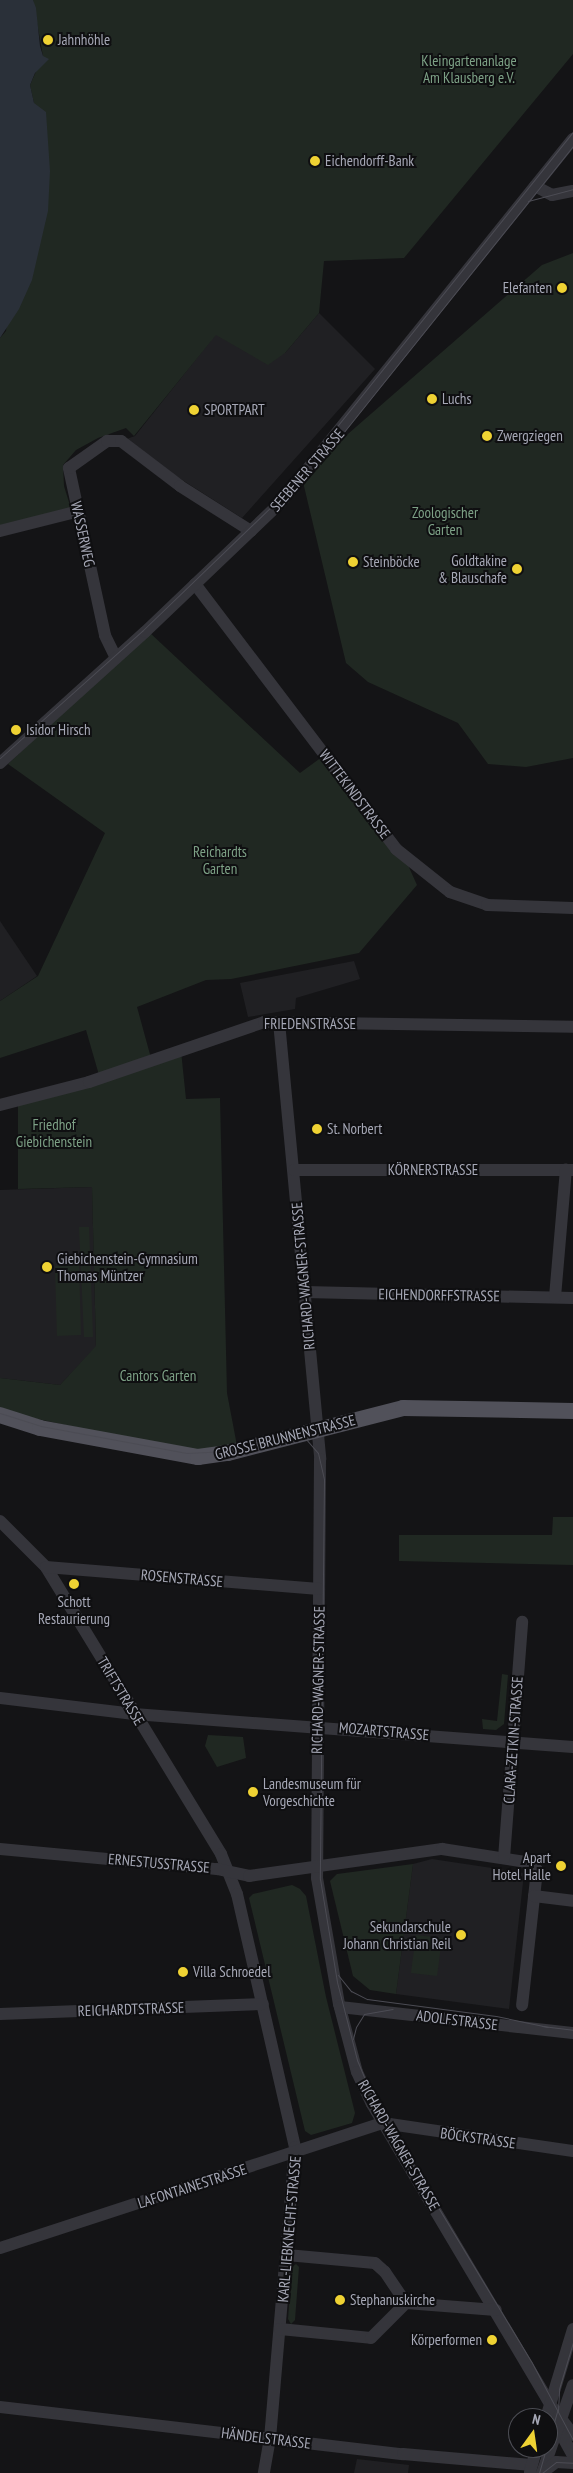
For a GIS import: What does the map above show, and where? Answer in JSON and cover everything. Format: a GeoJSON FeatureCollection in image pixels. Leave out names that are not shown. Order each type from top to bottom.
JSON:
{"type":"FeatureCollection","features":[{"type":"Feature","properties":{"kind":"main road","name":"GROSSE BRUNNENSTRASSE"},"geometry":{"type":"LineString","coordinates":[[0,1415],[40,1428],[198,1457],[228,1453],[403,1408],[573,1411]]}},
{"type":"Feature","properties":{"kind":"street","name":"SEEBENER STRASSE"},"geometry":{"type":"LineString","coordinates":[[0,763],[116,658],[281,502],[339,433],[573,139]]}},
{"type":"Feature","properties":{"kind":"street"},"geometry":{"type":"LineString","coordinates":[[535,186],[552,195],[573,191]]}},
{"type":"Feature","properties":{"kind":"street","name":"WASSERWEG"},"geometry":{"type":"LineString","coordinates":[[116,658],[105,635],[69,468],[107,441],[121,442],[180,486],[251,531]]}},
{"type":"Feature","properties":{"kind":"street"},"geometry":{"type":"LineString","coordinates":[[0,531],[79,511]]}},
{"type":"Feature","properties":{"kind":"street","name":"WITTEKINDSTRASSE"},"geometry":{"type":"LineString","coordinates":[[195,584],[396,848],[450,892],[487,905],[573,908]]}},
{"type":"Feature","properties":{"kind":"street","name":"FRIEDENSTRASSE"},"geometry":{"type":"LineString","coordinates":[[0,1105],[89,1082],[258,1024],[279,1022],[573,1027]]}},
{"type":"Feature","properties":{"kind":"street","name":"RICHARD-WAGNER-STRASSE"},"geometry":{"type":"LineString","coordinates":[[279,1022],[320,1459],[317,1864],[319,1896],[340,2007],[357,2072],[383,2123],[496,2310],[552,2408]]}},
{"type":"Feature","properties":{"kind":"street","name":"KÖRNERSTRASSE"},"geometry":{"type":"LineString","coordinates":[[294,1170],[570,1170]]}},
{"type":"Feature","properties":{"kind":"street"},"geometry":{"type":"LineString","coordinates":[[555,1297],[570,1170]]}},
{"type":"Feature","properties":{"kind":"street","name":"EICHENDORFFSTRASSE"},"geometry":{"type":"LineString","coordinates":[[305,1292],[573,1298]]}},
{"type":"Feature","properties":{"kind":"street","name":"TRIFTSTRASSE"},"geometry":{"type":"LineString","coordinates":[[0,1521],[46,1567],[229,1872]]}},
{"type":"Feature","properties":{"kind":"street","name":"ROSENSTRASSE"},"geometry":{"type":"LineString","coordinates":[[46,1567],[319,1589]]}},
{"type":"Feature","properties":{"kind":"street","name":"CLARA-ZETKIN-STRASSE"},"geometry":{"type":"LineString","coordinates":[[504,1858],[522,1622]]}},
{"type":"Feature","properties":{"kind":"street","name":"MOZARTSTRASSE"},"geometry":{"type":"LineString","coordinates":[[0,1698],[134,1714],[317,1725],[573,1747]]}},
{"type":"Feature","properties":{"kind":"street","name":"ERNESTUSSTRASSE"},"geometry":{"type":"LineString","coordinates":[[0,1849],[229,1872],[249,1876],[317,1864],[442,1849],[504,1858],[536,1865],[534,1896]]}},
{"type":"Feature","properties":{"kind":"street","name":"KARL-LIEBKNECHT-STRASSE"},"geometry":{"type":"LineString","coordinates":[[229,1872],[263,2004],[295,2153],[288,2255],[270,2438],[264,2473]]}},
{"type":"Feature","properties":{"kind":"street"},"geometry":{"type":"LineString","coordinates":[[522,2004],[534,1896],[573,1901]]}},
{"type":"Feature","properties":{"kind":"street","name":"REICHARDTSTRASSE"},"geometry":{"type":"LineString","coordinates":[[0,2014],[263,2004]]}},
{"type":"Feature","properties":{"kind":"street","name":"ADOLFSTRASSE"},"geometry":{"type":"LineString","coordinates":[[340,2007],[573,2034]]}},
{"type":"Feature","properties":{"kind":"street","name":"LAFONTAINESTRASSE"},"geometry":{"type":"LineString","coordinates":[[0,2248],[383,2123]]}},
{"type":"Feature","properties":{"kind":"street","name":"BÖCKSTRASSE"},"geometry":{"type":"LineString","coordinates":[[383,2123],[573,2151]]}},
{"type":"Feature","properties":{"kind":"street"},"geometry":{"type":"LineString","coordinates":[[288,2255],[375,2263],[385,2272],[406,2303]]}},
{"type":"Feature","properties":{"kind":"street"},"geometry":{"type":"LineString","coordinates":[[280,2329],[371,2338],[406,2303],[496,2310]]}},
{"type":"Feature","properties":{"kind":"street"},"geometry":{"type":"LineString","coordinates":[[549,2408],[573,2329]]}},
{"type":"Feature","properties":{"kind":"street"},"geometry":{"type":"LineString","coordinates":[[573,2385],[558,2422],[573,2456]]}},
{"type":"Feature","properties":{"kind":"street","name":"HÄNDELSTRASSE"},"geometry":{"type":"LineString","coordinates":[[0,2408],[521,2467],[536,2471]]}},
{"type":"Feature","properties":{"kind":"street"},"geometry":{"type":"LineString","coordinates":[[558,2422],[573,2434]]}},
{"type":"Feature","properties":{"kind":"street"},"geometry":{"type":"LineString","coordinates":[[536,2471],[537,2458]]}},
{"type":"Feature","properties":{"kind":"street"},"geometry":{"type":"LineString","coordinates":[[536,2471],[542,2458]]}},
{"type":"Feature","properties":{"kind":"street"},"geometry":{"type":"LineString","coordinates":[[536,2471],[556,2462],[573,2463]]}},
{"type":"Feature","properties":{"kind":"shaded area"},"geometry":{"type":"Polygon","coordinates":[[[0,0],[33,0],[36,8],[40,46],[43,56],[49,59],[35,73],[30,85],[34,103],[46,112],[50,171],[48,211],[32,280],[19,309],[0,338],[0,0]]]}},
{"type":"Feature","properties":{"kind":"shaded area"},"geometry":{"type":"Polygon","coordinates":[[[319,313],[375,369],[242,518],[121,441],[135,436],[216,334],[285,353],[319,313]]]}},
{"type":"Feature","properties":{"kind":"shaded area"},"geometry":{"type":"Polygon","coordinates":[[[0,921],[37,976],[0,1001],[0,921]]]}},
{"type":"Feature","properties":{"kind":"shaded area"},"geometry":{"type":"Polygon","coordinates":[[[354,961],[360,979],[296,998],[295,1009],[248,1017],[240,983],[354,961]]]}},
{"type":"Feature","properties":{"kind":"shaded area","name":"Giebichenstein-Gymnasium Thomas Müntzer"},"geometry":{"type":"Polygon","coordinates":[[[92,1187],[96,1347],[60,1385],[0,1378],[0,1190],[92,1187]]]}},
{"type":"Feature","properties":{"kind":"shaded area","name":"Sekundarschule Johann Christian Reil"},"geometry":{"type":"Polygon","coordinates":[[[432,1859],[524,1873],[509,2009],[396,1994],[413,1864],[432,1859]]]}},
{"type":"Feature","properties":{"kind":"shaded area"},"geometry":{"type":"Polygon","coordinates":[[[357,2459],[409,2465],[408,2473],[354,2473],[357,2459]]]}},
{"type":"Feature","properties":{"kind":"green space","name":"Kleingartenanlage Am Klausberg e.V."},"geometry":{"type":"Polygon","coordinates":[[[33,0],[573,0],[573,54],[404,258],[324,261],[319,313],[285,353],[268,365],[216,335],[134,436],[126,428],[98,438],[76,450],[63,465],[64,486],[72,512],[0,527],[0,338],[6,331],[34,103],[30,85],[43,56],[33,0]]]}},
{"type":"Feature","properties":{"kind":"green space","name":"Zoologischer Garten"},"geometry":{"type":"Polygon","coordinates":[[[573,253],[573,758],[526,767],[488,764],[458,723],[368,682],[346,663],[303,482],[333,447],[542,265],[573,253]]]}},
{"type":"Feature","properties":{"kind":"green space","name":"Reichardts Garten"},"geometry":{"type":"Polygon","coordinates":[[[149,632],[300,773],[326,754],[398,843],[417,885],[359,953],[231,979],[206,980],[137,1007],[151,1058],[99,1075],[86,1030],[0,1058],[0,1001],[38,976],[105,833],[8,764],[149,632]]]}},
{"type":"Feature","properties":{"kind":"green space","name":"Cantors Garten"},"geometry":{"type":"Polygon","coordinates":[[[181,1051],[186,1099],[220,1098],[227,1393],[238,1451],[197,1453],[0,1411],[0,1378],[60,1385],[96,1346],[92,1187],[18,1189],[18,1103],[181,1051]]]}},
{"type":"Feature","properties":{"kind":"green space"},"geometry":{"type":"Polygon","coordinates":[[[79,1227],[89,1227],[93,1337],[84,1337],[79,1227]]]}},
{"type":"Feature","properties":{"kind":"green space"},"geometry":{"type":"Polygon","coordinates":[[[79,1265],[81,1335],[57,1336],[55,1266],[79,1265]]]}},
{"type":"Feature","properties":{"kind":"green space"},"geometry":{"type":"Polygon","coordinates":[[[553,1517],[573,1517],[573,1565],[399,1561],[399,1535],[552,1535],[553,1517]]]}},
{"type":"Feature","properties":{"kind":"green space"},"geometry":{"type":"Polygon","coordinates":[[[502,1674],[508,1675],[504,1724],[496,1730],[483,1729],[482,1719],[497,1721],[502,1674]]]}},
{"type":"Feature","properties":{"kind":"green space"},"geometry":{"type":"Polygon","coordinates":[[[208,1735],[243,1737],[246,1758],[217,1767],[205,1746],[208,1735]]]}},
{"type":"Feature","properties":{"kind":"green space"},"geometry":{"type":"Polygon","coordinates":[[[413,1864],[396,1994],[370,1990],[353,1976],[330,1881],[337,1874],[413,1864]]]}},
{"type":"Feature","properties":{"kind":"green space"},"geometry":{"type":"Polygon","coordinates":[[[292,1885],[300,1889],[306,1896],[326,1997],[355,2113],[352,2123],[311,2135],[305,2131],[249,1898],[253,1894],[292,1885]]]}},
{"type":"Feature","properties":{"kind":"green space"},"geometry":{"type":"Polygon","coordinates":[[[416,1935],[442,1938],[437,1976],[411,1973],[416,1935]]]}},
{"type":"Feature","properties":{"kind":"green space"},"geometry":{"type":"Polygon","coordinates":[[[296,2264],[299,2267],[295,2320],[291,2324],[288,2319],[292,2267],[296,2264]]]}},
{"type":"Feature","properties":{"kind":"tram line"},"geometry":{"type":"LineString","coordinates":[[0,758],[142,631],[278,500],[573,132]]}},
{"type":"Feature","properties":{"kind":"tram line"},"geometry":{"type":"LineString","coordinates":[[323,458],[573,146]]}},
{"type":"Feature","properties":{"kind":"tram line"},"geometry":{"type":"LineString","coordinates":[[528,201],[573,189]]}},
{"type":"Feature","properties":{"kind":"tram line"},"geometry":{"type":"LineString","coordinates":[[0,1413],[41,1426],[187,1453],[228,1451],[288,1435],[305,1438],[318,1453],[324,1479],[320,1879],[337,1982],[357,2060],[374,2101],[531,2361],[573,2440]]}},
{"type":"Feature","properties":{"kind":"tram line"},"geometry":{"type":"LineString","coordinates":[[338,1975],[351,1991],[367,1999],[496,2016],[548,2027]]}},
{"type":"Feature","properties":{"kind":"tram line"},"geometry":{"type":"LineString","coordinates":[[353,2039],[356,2027],[364,2014],[393,2009]]}},
{"type":"Feature","properties":{"kind":"tram line"},"geometry":{"type":"LineString","coordinates":[[542,2026],[573,2030]]}},
{"type":"Feature","properties":{"kind":"tram line"},"geometry":{"type":"LineString","coordinates":[[558,2411],[559,2389],[573,2342]]}},
{"type":"Feature","properties":{"kind":"tram line"},"geometry":{"type":"LineString","coordinates":[[539,2473],[543,2458]]}},
{"type":"Feature","properties":{"kind":"tram line"},"geometry":{"type":"LineString","coordinates":[[542,2473],[556,2462],[573,2463]]}},
{"type":"Feature","properties":{"kind":"place","name":"Jahnhöhle"},"geometry":{"type":"Point","coordinates":[48,40]}},
{"type":"Feature","properties":{"kind":"place","name":"Eichendorff-Bank"},"geometry":{"type":"Point","coordinates":[315,161]}},
{"type":"Feature","properties":{"kind":"place","name":"Elefanten"},"geometry":{"type":"Point","coordinates":[562,288]}},
{"type":"Feature","properties":{"kind":"place","name":"Luchs"},"geometry":{"type":"Point","coordinates":[432,399]}},
{"type":"Feature","properties":{"kind":"place","name":"SPORTPART"},"geometry":{"type":"Point","coordinates":[194,410]}},
{"type":"Feature","properties":{"kind":"place","name":"Zwergziegen"},"geometry":{"type":"Point","coordinates":[487,436]}},
{"type":"Feature","properties":{"kind":"place","name":"Steinböcke"},"geometry":{"type":"Point","coordinates":[353,562]}},
{"type":"Feature","properties":{"kind":"place","name":"Goldtakine & Blauschafe"},"geometry":{"type":"Point","coordinates":[517,569]}},
{"type":"Feature","properties":{"kind":"place","name":"Isidor Hirsch"},"geometry":{"type":"Point","coordinates":[16,730]}},
{"type":"Feature","properties":{"kind":"place","name":"St. Norbert"},"geometry":{"type":"Point","coordinates":[317,1129]}},
{"type":"Feature","properties":{"kind":"place","name":"Giebichenstein-Gymnasium Thomas Müntzer"},"geometry":{"type":"Point","coordinates":[47,1267]}},
{"type":"Feature","properties":{"kind":"place","name":"Schott Restaurierung"},"geometry":{"type":"Point","coordinates":[74,1584]}},
{"type":"Feature","properties":{"kind":"place","name":"Landesmuseum für Vorgeschichte"},"geometry":{"type":"Point","coordinates":[253,1792]}},
{"type":"Feature","properties":{"kind":"place","name":"Apart Hotel Halle"},"geometry":{"type":"Point","coordinates":[561,1866]}},
{"type":"Feature","properties":{"kind":"place","name":"Sekundarschule Johann Christian Reil"},"geometry":{"type":"Point","coordinates":[461,1935]}},
{"type":"Feature","properties":{"kind":"place","name":"Villa Schroedel"},"geometry":{"type":"Point","coordinates":[183,1972]}},
{"type":"Feature","properties":{"kind":"place","name":"Stephanuskirche"},"geometry":{"type":"Point","coordinates":[340,2300]}},
{"type":"Feature","properties":{"kind":"place","name":"Körperformen"},"geometry":{"type":"Point","coordinates":[492,2340]}},
{"type":"Feature","properties":{"kind":"park label","name":"Friedhof Giebichenstein"},"geometry":{"type":"Point","coordinates":[54,1132]}}]}
